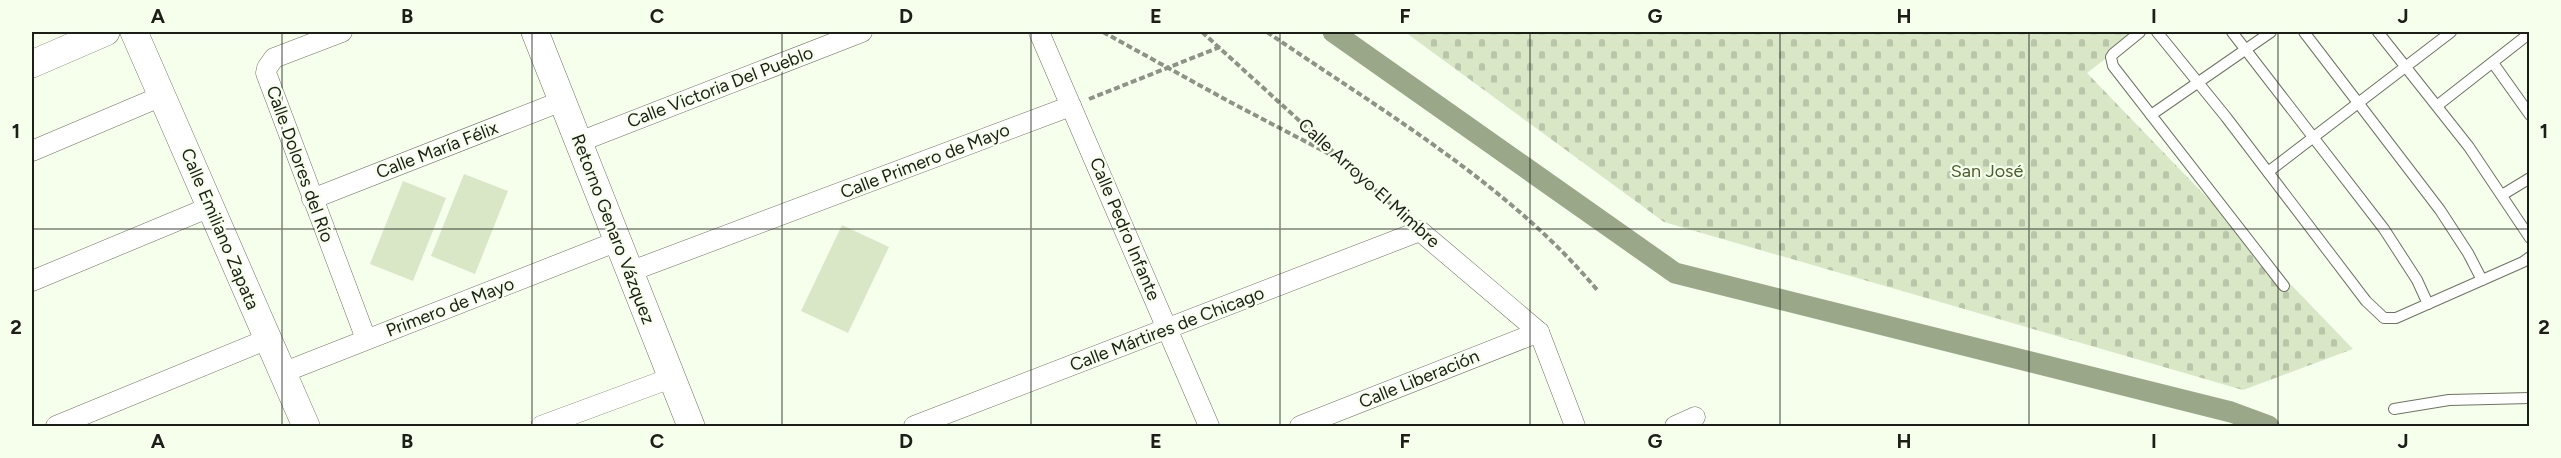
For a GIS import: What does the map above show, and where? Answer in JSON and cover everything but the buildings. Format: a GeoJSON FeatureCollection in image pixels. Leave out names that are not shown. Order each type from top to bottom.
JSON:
{"type":"FeatureCollection","features":[{"type":"Feature","properties":{"kind":"street"},"geometry":{"type":"LineString","coordinates":[[32,64],[106,32]]}},
{"type":"Feature","properties":{"kind":"street","name":"Calle Emiliano Zapata"},"geometry":{"type":"LineString","coordinates":[[134,32],[306,426]]}},
{"type":"Feature","properties":{"kind":"street","name":"Calle Dolores del Río"},"geometry":{"type":"LineString","coordinates":[[342,32],[274,58],[266,70],[312,199],[366,339]]}},
{"type":"Feature","properties":{"kind":"street","name":"Retorno Genaro Vázquez"},"geometry":{"type":"LineString","coordinates":[[535,32],[691,426]]}},
{"type":"Feature","properties":{"kind":"street","name":"Calle Victoria Del Pueblo"},"geometry":{"type":"LineString","coordinates":[[579,142],[862,32]]}},
{"type":"Feature","properties":{"kind":"street","name":"Calle Pedro Infante"},"geometry":{"type":"LineString","coordinates":[[1039,32],[1209,426]]}},
{"type":"Feature","properties":{"kind":"street"},"geometry":{"type":"LineString","coordinates":[[32,151],[162,96]]}},
{"type":"Feature","properties":{"kind":"street","name":"Calle María Félix"},"geometry":{"type":"LineString","coordinates":[[312,199],[562,101]]}},
{"type":"Feature","properties":{"kind":"street","name":"Calle Primero de Mayo"},"geometry":{"type":"LineString","coordinates":[[629,272],[1071,106]]}},
{"type":"Feature","properties":{"kind":"street"},"geometry":{"type":"LineString","coordinates":[[32,281],[210,207]]}},
{"type":"Feature","properties":{"kind":"street","name":"Calle Mártires de Chicago"},"geometry":{"type":"LineString","coordinates":[[914,426],[1420,231]]}},
{"type":"Feature","properties":{"kind":"street","name":"Calle Arroyo El Mimbre"},"geometry":{"type":"LineString","coordinates":[[1420,231],[1539,332]]}},
{"type":"Feature","properties":{"kind":"street","name":"Primero de Mayo"},"geometry":{"type":"LineString","coordinates":[[282,373],[618,241]]}},
{"type":"Feature","properties":{"kind":"street"},"geometry":{"type":"LineString","coordinates":[[1539,332],[1575,426]]}},
{"type":"Feature","properties":{"kind":"street","name":"Calle Liberación"},"geometry":{"type":"LineString","coordinates":[[1300,426],[1539,332]]}},
{"type":"Feature","properties":{"kind":"street"},"geometry":{"type":"LineString","coordinates":[[56,426],[268,339]]}},
{"type":"Feature","properties":{"kind":"street"},"geometry":{"type":"LineString","coordinates":[[541,426],[671,378]]}},
{"type":"Feature","properties":{"kind":"street"},"geometry":{"type":"LineString","coordinates":[[1675,426],[1695,417]]}},
{"type":"Feature","properties":{"kind":"lane"},"geometry":{"type":"LineString","coordinates":[[2139,32],[2113,54],[2111,62],[2284,286]]}},
{"type":"Feature","properties":{"kind":"lane"},"geometry":{"type":"LineString","coordinates":[[2157,32],[2199,82],[2366,301],[2380,315],[2389,319],[2396,318],[2523,262],[2529,257]]}},
{"type":"Feature","properties":{"kind":"lane"},"geometry":{"type":"LineString","coordinates":[[2232,32],[2247,48],[2384,229],[2417,280],[2428,304]]}},
{"type":"Feature","properties":{"kind":"lane"},"geometry":{"type":"LineString","coordinates":[[2151,115],[2271,32]]}},
{"type":"Feature","properties":{"kind":"lane"},"geometry":{"type":"LineString","coordinates":[[2304,32],[2440,210],[2468,253],[2482,280]]}},
{"type":"Feature","properties":{"kind":"lane"},"geometry":{"type":"LineString","coordinates":[[2378,32],[2438,105],[2502,195],[2529,238]]}},
{"type":"Feature","properties":{"kind":"lane"},"geometry":{"type":"LineString","coordinates":[[2268,172],[2451,32]]}},
{"type":"Feature","properties":{"kind":"lane"},"geometry":{"type":"LineString","coordinates":[[2438,105],[2529,33]]}},
{"type":"Feature","properties":{"kind":"lane"},"geometry":{"type":"LineString","coordinates":[[2493,63],[2525,99],[2529,115]]}},
{"type":"Feature","properties":{"kind":"lane"},"geometry":{"type":"LineString","coordinates":[[2502,195],[2529,178]]}},
{"type":"Feature","properties":{"kind":"lane"},"geometry":{"type":"LineString","coordinates":[[2394,409],[2449,400],[2529,398]]}},
{"type":"Feature","properties":{"kind":"path"},"geometry":{"type":"LineString","coordinates":[[1103,32],[1343,161]]}},
{"type":"Feature","properties":{"kind":"path","name":"Calle Arroyo El Mimbre"},"geometry":{"type":"LineString","coordinates":[[1202,32],[1420,231]]}},
{"type":"Feature","properties":{"kind":"path"},"geometry":{"type":"LineString","coordinates":[[1267,32],[1410,128],[1518,211],[1555,243],[1598,291]]}},
{"type":"Feature","properties":{"kind":"path"},"geometry":{"type":"LineString","coordinates":[[1071,106],[1220,47]]}},
{"type":"Feature","properties":{"kind":"green space","name":"San José"},"geometry":{"type":"Polygon","coordinates":[[[1405,32],[2140,32],[2087,73],[2353,349],[2243,390],[1664,222],[1405,32]]]}},
{"type":"Feature","properties":{"kind":"green space"},"geometry":{"type":"Polygon","coordinates":[[[464,174],[508,191],[475,274],[431,256],[464,174]]]}},
{"type":"Feature","properties":{"kind":"green space"},"geometry":{"type":"Polygon","coordinates":[[[403,181],[446,198],[413,281],[370,264],[403,181]]]}},
{"type":"Feature","properties":{"kind":"green space"},"geometry":{"type":"Polygon","coordinates":[[[842,225],[889,247],[848,333],[801,311],[842,225]]]}},
{"type":"Feature","properties":{"kind":"waterway"},"geometry":{"type":"LineString","coordinates":[[1333,32],[1675,273],[2231,412],[2269,426]]}}]}
